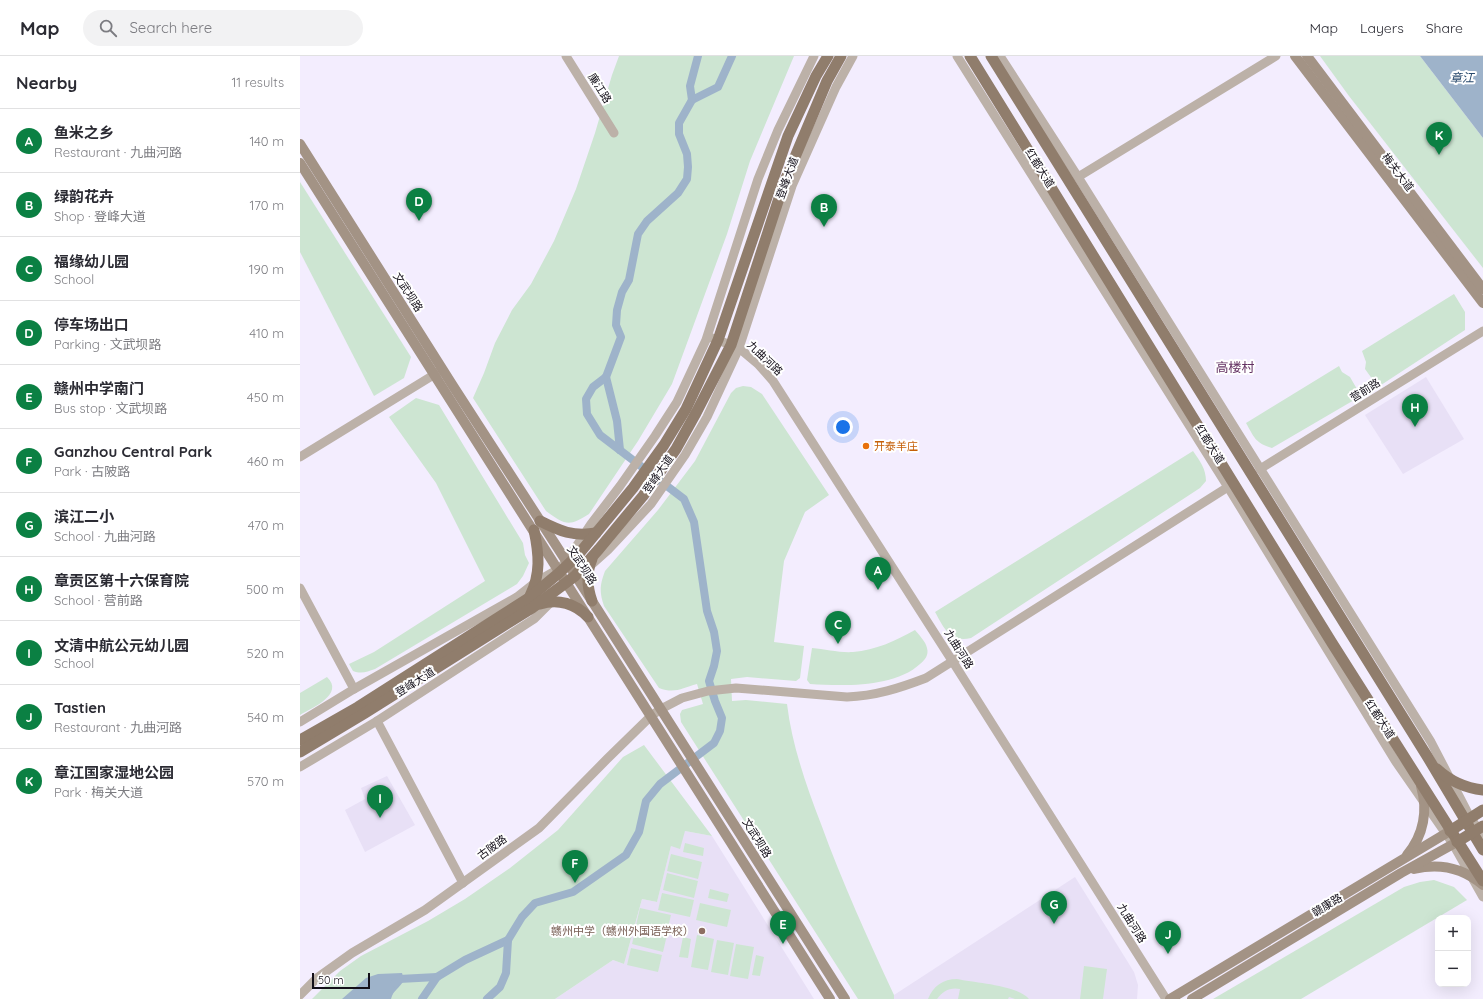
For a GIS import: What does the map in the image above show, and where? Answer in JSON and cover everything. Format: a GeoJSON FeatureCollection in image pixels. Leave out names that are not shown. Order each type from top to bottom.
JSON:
{"type":"FeatureCollection","features":[{"type":"Feature","properties":{"kind":"main road","name":"登峰大道"},"geometry":{"type":"LineString","coordinates":[[300,752],[365,713],[531,603],[562,567],[578,554],[633,488],[664,444],[686,409],[718,340],[788,136],[816,76],[828,56]]}},
{"type":"Feature","properties":{"kind":"main road","name":"登峰大道"},"geometry":{"type":"LineString","coordinates":[[300,740],[358,707],[531,603],[571,581],[599,549],[647,500],[735,347],[784,184],[826,80],[841,56]]}},
{"type":"Feature","properties":{"kind":"main road","name":"红都大道"},"geometry":{"type":"LineString","coordinates":[[970,56],[1328,637],[1413,770],[1448,832],[1483,881]]}},
{"type":"Feature","properties":{"kind":"main road","name":"红都大道"},"geometry":{"type":"LineString","coordinates":[[991,56],[1426,756],[1469,819],[1480,831],[1483,850]]}},
{"type":"Feature","properties":{"kind":"main road","name":"梅关大道"},"geometry":{"type":"LineString","coordinates":[[1295,56],[1483,303]]}},
{"type":"Feature","properties":{"kind":"main road","name":"梅关大道"},"geometry":{"type":"LineString","coordinates":[[1307,56],[1483,290]]}},
{"type":"Feature","properties":{"kind":"main road","name":"文武坝路"},"geometry":{"type":"LineString","coordinates":[[300,144],[438,372]]}},
{"type":"Feature","properties":{"kind":"main road","name":"文武坝路"},"geometry":{"type":"LineString","coordinates":[[300,163],[438,372],[537,526],[571,581],[588,617],[830,999]]}},
{"type":"Feature","properties":{"kind":"main road"},"geometry":{"type":"LineString","coordinates":[[588,617],[584,612],[573,605],[560,602],[531,603],[536,582],[539,558],[537,526],[567,533],[584,535],[596,532]]}},
{"type":"Feature","properties":{"kind":"main road"},"geometry":{"type":"LineString","coordinates":[[592,601],[588,587],[590,566],[599,549]]}},
{"type":"Feature","properties":{"kind":"main road","name":"文武坝路"},"geometry":{"type":"LineString","coordinates":[[571,581],[592,601],[845,999]]}},
{"type":"Feature","properties":{"kind":"main road"},"geometry":{"type":"LineString","coordinates":[[1426,756],[1438,770],[1449,779],[1465,786],[1483,790]]}},
{"type":"Feature","properties":{"kind":"main road"},"geometry":{"type":"LineString","coordinates":[[1402,860],[1413,847],[1420,833],[1424,817],[1424,803],[1420,784],[1413,770]]}},
{"type":"Feature","properties":{"kind":"main road","name":"赣康路"},"geometry":{"type":"LineString","coordinates":[[1170,999],[1483,810]]}},
{"type":"Feature","properties":{"kind":"main road","name":"赣康路"},"geometry":{"type":"LineString","coordinates":[[1192,999],[1401,873],[1480,831]]}},
{"type":"Feature","properties":{"kind":"main road"},"geometry":{"type":"LineString","coordinates":[[1401,873],[1422,867],[1438,866],[1454,869],[1472,877],[1483,885]]}},
{"type":"Feature","properties":{"kind":"street","name":"廉江路"},"geometry":{"type":"LineString","coordinates":[[566,56],[614,133]]}},
{"type":"Feature","properties":{"kind":"street"},"geometry":{"type":"LineString","coordinates":[[300,722],[354,689],[517,597],[536,582],[562,567],[655,436],[677,402],[707,337],[758,179],[778,130],[814,56]]}},
{"type":"Feature","properties":{"kind":"street"},"geometry":{"type":"LineString","coordinates":[[300,767],[377,721],[534,619],[571,581],[608,550],[685,455],[707,417],[735,347],[792,186],[836,87],[853,56]]}},
{"type":"Feature","properties":{"kind":"street"},"geometry":{"type":"LineString","coordinates":[[957,56],[1228,487],[1396,762],[1424,803],[1448,832]]}},
{"type":"Feature","properties":{"kind":"street"},"geometry":{"type":"LineString","coordinates":[[1000,56],[1078,177],[1431,742],[1469,819],[1483,804]]}},
{"type":"Feature","properties":{"kind":"street"},"geometry":{"type":"LineString","coordinates":[[1078,177],[1276,56]]}},
{"type":"Feature","properties":{"kind":"street","name":"营前路"},"geometry":{"type":"LineString","coordinates":[[1260,469],[1483,331]]}},
{"type":"Feature","properties":{"kind":"street","name":"九曲河路"},"geometry":{"type":"LineString","coordinates":[[707,337],[735,347],[758,364],[773,381],[1166,999]]}},
{"type":"Feature","properties":{"kind":"street"},"geometry":{"type":"LineString","coordinates":[[300,457],[438,372]]}},
{"type":"Feature","properties":{"kind":"street","name":"古陂路"},"geometry":{"type":"LineString","coordinates":[[300,995],[317,978],[352,953],[425,910],[539,828],[651,716],[661,709],[682,698],[708,691],[736,688],[847,697],[887,691],[911,684],[926,678],[953,662],[1228,487]]}},
{"type":"Feature","properties":{"kind":"street"},"geometry":{"type":"LineString","coordinates":[[300,588],[354,689]]}},
{"type":"Feature","properties":{"kind":"street"},"geometry":{"type":"LineString","coordinates":[[377,721],[463,883]]}},
{"type":"Feature","properties":{"kind":"street"},"geometry":{"type":"LineString","coordinates":[[1455,843],[1483,897]]}},
{"type":"Feature","properties":{"kind":"shaded area"},"geometry":{"type":"Polygon","coordinates":[[[1426,377],[1464,439],[1403,474],[1365,415],[1426,377]]]}},
{"type":"Feature","properties":{"kind":"shaded area"},"geometry":{"type":"Polygon","coordinates":[[[387,776],[415,825],[365,852],[345,810],[365,799],[361,788],[387,776]]]}},
{"type":"Feature","properties":{"kind":"shaded area","name":"赣州中学（赣州外国语学校）"},"geometry":{"type":"Polygon","coordinates":[[[685,831],[712,836],[814,999],[555,999],[613,960],[624,964],[642,899],[657,902],[671,846],[685,831]]]}},
{"type":"Feature","properties":{"kind":"shaded area"},"geometry":{"type":"Polygon","coordinates":[[[1075,877],[1134,972],[1138,985],[1137,999],[894,999],[894,995],[1075,877]]]}},
{"type":"Feature","properties":{"kind":"green space"},"geometry":{"type":"Polygon","coordinates":[[[619,56],[794,56],[750,161],[727,234],[672,384],[638,441],[589,514],[577,521],[567,523],[546,511],[473,398],[495,343],[512,310],[531,284],[554,241],[576,189],[619,56]]]}},
{"type":"Feature","properties":{"kind":"green space"},"geometry":{"type":"Polygon","coordinates":[[[1320,56],[1420,56],[1483,138],[1483,268],[1349,96],[1320,56]]]}},
{"type":"Feature","properties":{"kind":"green space"},"geometry":{"type":"Polygon","coordinates":[[[300,182],[411,357],[404,378],[374,396],[300,252],[300,182]]]}},
{"type":"Feature","properties":{"kind":"green space"},"geometry":{"type":"Polygon","coordinates":[[[1454,294],[1465,312],[1465,330],[1378,387],[1365,369],[1366,362],[1362,351],[1454,294]]]}},
{"type":"Feature","properties":{"kind":"green space"},"geometry":{"type":"Polygon","coordinates":[[[1339,366],[1342,372],[1350,377],[1361,396],[1272,448],[1258,442],[1246,423],[1339,366]]]}},
{"type":"Feature","properties":{"kind":"green space"},"geometry":{"type":"Polygon","coordinates":[[[743,386],[751,387],[762,394],[829,495],[805,512],[784,561],[774,642],[804,646],[800,678],[796,681],[747,677],[731,679],[732,701],[746,700],[787,704],[792,735],[810,795],[829,846],[865,932],[894,995],[894,999],[858,999],[681,722],[680,714],[682,710],[703,704],[697,684],[683,689],[674,690],[659,688],[602,601],[601,588],[605,571],[658,510],[695,461],[731,393],[736,388],[743,386]]]}},
{"type":"Feature","properties":{"kind":"green space"},"geometry":{"type":"Polygon","coordinates":[[[416,398],[439,405],[523,543],[525,555],[529,563],[523,576],[517,584],[375,669],[364,672],[356,672],[353,671],[349,664],[374,652],[485,581],[436,483],[389,417],[416,398]]]}},
{"type":"Feature","properties":{"kind":"green space"},"geometry":{"type":"Polygon","coordinates":[[[1193,451],[1202,465],[1206,477],[1206,481],[1200,488],[971,638],[958,638],[948,633],[945,629],[935,612],[1193,451]]]}},
{"type":"Feature","properties":{"kind":"green space"},"geometry":{"type":"Polygon","coordinates":[[[915,630],[925,643],[927,653],[923,661],[909,672],[896,678],[868,684],[810,684],[807,680],[812,648],[843,652],[861,651],[885,644],[915,630]]]}},
{"type":"Feature","properties":{"kind":"green space"},"geometry":{"type":"Polygon","coordinates":[[[327,677],[332,683],[330,695],[319,704],[300,715],[300,693],[327,677]]]}},
{"type":"Feature","properties":{"kind":"green space"},"geometry":{"type":"Polygon","coordinates":[[[644,745],[712,836],[685,831],[680,849],[671,846],[657,902],[642,899],[624,964],[613,960],[555,999],[312,999],[340,971],[361,956],[428,921],[465,899],[510,868],[558,830],[623,757],[644,745]]]}},
{"type":"Feature","properties":{"kind":"green space"},"geometry":{"type":"Polygon","coordinates":[[[685,843],[704,848],[703,856],[683,852],[685,843]]]}},
{"type":"Feature","properties":{"kind":"green space"},"geometry":{"type":"Polygon","coordinates":[[[671,854],[702,862],[698,879],[667,871],[671,854]]]}},
{"type":"Feature","properties":{"kind":"green space"},"geometry":{"type":"Polygon","coordinates":[[[667,873],[698,881],[694,898],[663,890],[667,873]]]}},
{"type":"Feature","properties":{"kind":"green space"},"geometry":{"type":"Polygon","coordinates":[[[1434,880],[1454,887],[1467,900],[1442,915],[1435,915],[1435,919],[1301,999],[1213,999],[1404,887],[1420,882],[1434,880]]]}},
{"type":"Feature","properties":{"kind":"green space"},"geometry":{"type":"Polygon","coordinates":[[[710,889],[729,894],[727,902],[708,898],[710,889]]]}},
{"type":"Feature","properties":{"kind":"green space"},"geometry":{"type":"Polygon","coordinates":[[[662,893],[694,900],[690,917],[658,910],[662,893]]]}},
{"type":"Feature","properties":{"kind":"green space"},"geometry":{"type":"Polygon","coordinates":[[[700,903],[731,910],[727,927],[696,920],[700,903]]]}},
{"type":"Feature","properties":{"kind":"green space"},"geometry":{"type":"Polygon","coordinates":[[[640,908],[671,915],[667,932],[636,925],[640,908]]]}},
{"type":"Feature","properties":{"kind":"green space"},"geometry":{"type":"Polygon","coordinates":[[[636,927],[667,935],[663,952],[632,944],[636,927]]]}},
{"type":"Feature","properties":{"kind":"green space"},"geometry":{"type":"Polygon","coordinates":[[[697,935],[714,939],[708,970],[691,967],[697,935]]]}},
{"type":"Feature","properties":{"kind":"green space"},"geometry":{"type":"Polygon","coordinates":[[[683,937],[691,939],[688,958],[679,957],[683,937]]]}},
{"type":"Feature","properties":{"kind":"green space"},"geometry":{"type":"Polygon","coordinates":[[[717,940],[734,943],[728,975],[711,972],[717,940]]]}},
{"type":"Feature","properties":{"kind":"green space"},"geometry":{"type":"Polygon","coordinates":[[[736,944],[754,947],[748,979],[730,976],[736,944]]]}},
{"type":"Feature","properties":{"kind":"green space"},"geometry":{"type":"Polygon","coordinates":[[[631,948],[662,955],[658,972],[627,965],[631,948]]]}},
{"type":"Feature","properties":{"kind":"green space"},"geometry":{"type":"Polygon","coordinates":[[[756,955],[764,957],[760,976],[752,975],[756,955]]]}},
{"type":"Feature","properties":{"kind":"green space"},"geometry":{"type":"Polygon","coordinates":[[[1084,966],[1107,969],[1103,999],[1080,999],[1084,966]]]}},
{"type":"Feature","properties":{"kind":"green space"},"geometry":{"type":"Polygon","coordinates":[[[957,979],[996,985],[1023,994],[1029,999],[1015,999],[1009,997],[1008,999],[958,999],[960,989],[953,989],[947,990],[937,999],[928,999],[930,994],[939,984],[947,980],[957,979]]]}},
{"type":"Feature","properties":{"kind":"water","name":"章江"},"geometry":{"type":"Polygon","coordinates":[[[1420,56],[1483,56],[1483,138],[1420,56]]]}},
{"type":"Feature","properties":{"kind":"water"},"geometry":{"type":"Polygon","coordinates":[[[402,973],[404,980],[393,993],[391,999],[342,999],[366,978],[378,974],[402,973]]]}},
{"type":"Feature","properties":{"kind":"waterway"},"geometry":{"type":"LineString","coordinates":[[487,999],[500,987],[506,973],[508,940],[522,917],[535,903],[573,892],[626,855],[639,832],[646,801],[660,784],[714,743],[720,731],[722,718],[709,681],[717,651],[714,632],[707,611],[694,522],[684,499],[600,435],[587,414],[586,399],[593,387],[606,377],[621,337],[616,325],[617,310],[622,292],[629,280],[638,234],[647,221],[678,193],[687,179],[687,154],[679,134],[679,123],[692,100],[690,86],[698,56]]}},
{"type":"Feature","properties":{"kind":"waterway"},"geometry":{"type":"LineString","coordinates":[[692,100],[718,87],[732,56]]}},
{"type":"Feature","properties":{"kind":"waterway"},"geometry":{"type":"LineString","coordinates":[[606,377],[617,421],[620,450]]}},
{"type":"Feature","properties":{"kind":"waterway"},"geometry":{"type":"LineString","coordinates":[[422,999],[437,977],[465,960],[508,940]]}},
{"type":"Feature","properties":{"kind":"waterway"},"geometry":{"type":"LineString","coordinates":[[395,983],[399,979],[437,977]]}},
{"type":"Feature","properties":{"kind":"place","name":"章江国家湿地公园"},"geometry":{"type":"Point","coordinates":[1439,155]}},
{"type":"Feature","properties":{"kind":"place","name":"停车场出口"},"geometry":{"type":"Point","coordinates":[419,221]}},
{"type":"Feature","properties":{"kind":"place","name":"绿韵花卉"},"geometry":{"type":"Point","coordinates":[824,227]}},
{"type":"Feature","properties":{"kind":"place","name":"章贡区第十六保育院"},"geometry":{"type":"Point","coordinates":[1415,427]}},
{"type":"Feature","properties":{"kind":"place","name":"开泰羊庄"},"geometry":{"type":"Point","coordinates":[866,446]}},
{"type":"Feature","properties":{"kind":"place","name":"鱼米之乡"},"geometry":{"type":"Point","coordinates":[878,590]}},
{"type":"Feature","properties":{"kind":"place","name":"福缘幼儿园"},"geometry":{"type":"Point","coordinates":[838,644]}},
{"type":"Feature","properties":{"kind":"place","name":"文清中航公元幼儿园"},"geometry":{"type":"Point","coordinates":[380,818]}},
{"type":"Feature","properties":{"kind":"place","name":"Ganzhou Central Park"},"geometry":{"type":"Point","coordinates":[575,883]}},
{"type":"Feature","properties":{"kind":"place","name":"滨江二小"},"geometry":{"type":"Point","coordinates":[1054,924]}},
{"type":"Feature","properties":{"kind":"place","name":"赣州中学（赣州外国语学校）"},"geometry":{"type":"Point","coordinates":[702,931]}},
{"type":"Feature","properties":{"kind":"place","name":"赣州中学南门"},"geometry":{"type":"Point","coordinates":[783,944]}},
{"type":"Feature","properties":{"kind":"place","name":"Tastien"},"geometry":{"type":"Point","coordinates":[1168,954]}},
{"type":"Feature","properties":{"kind":"district","name":"高楼村"},"geometry":{"type":"Point","coordinates":[1235,367]}}]}
